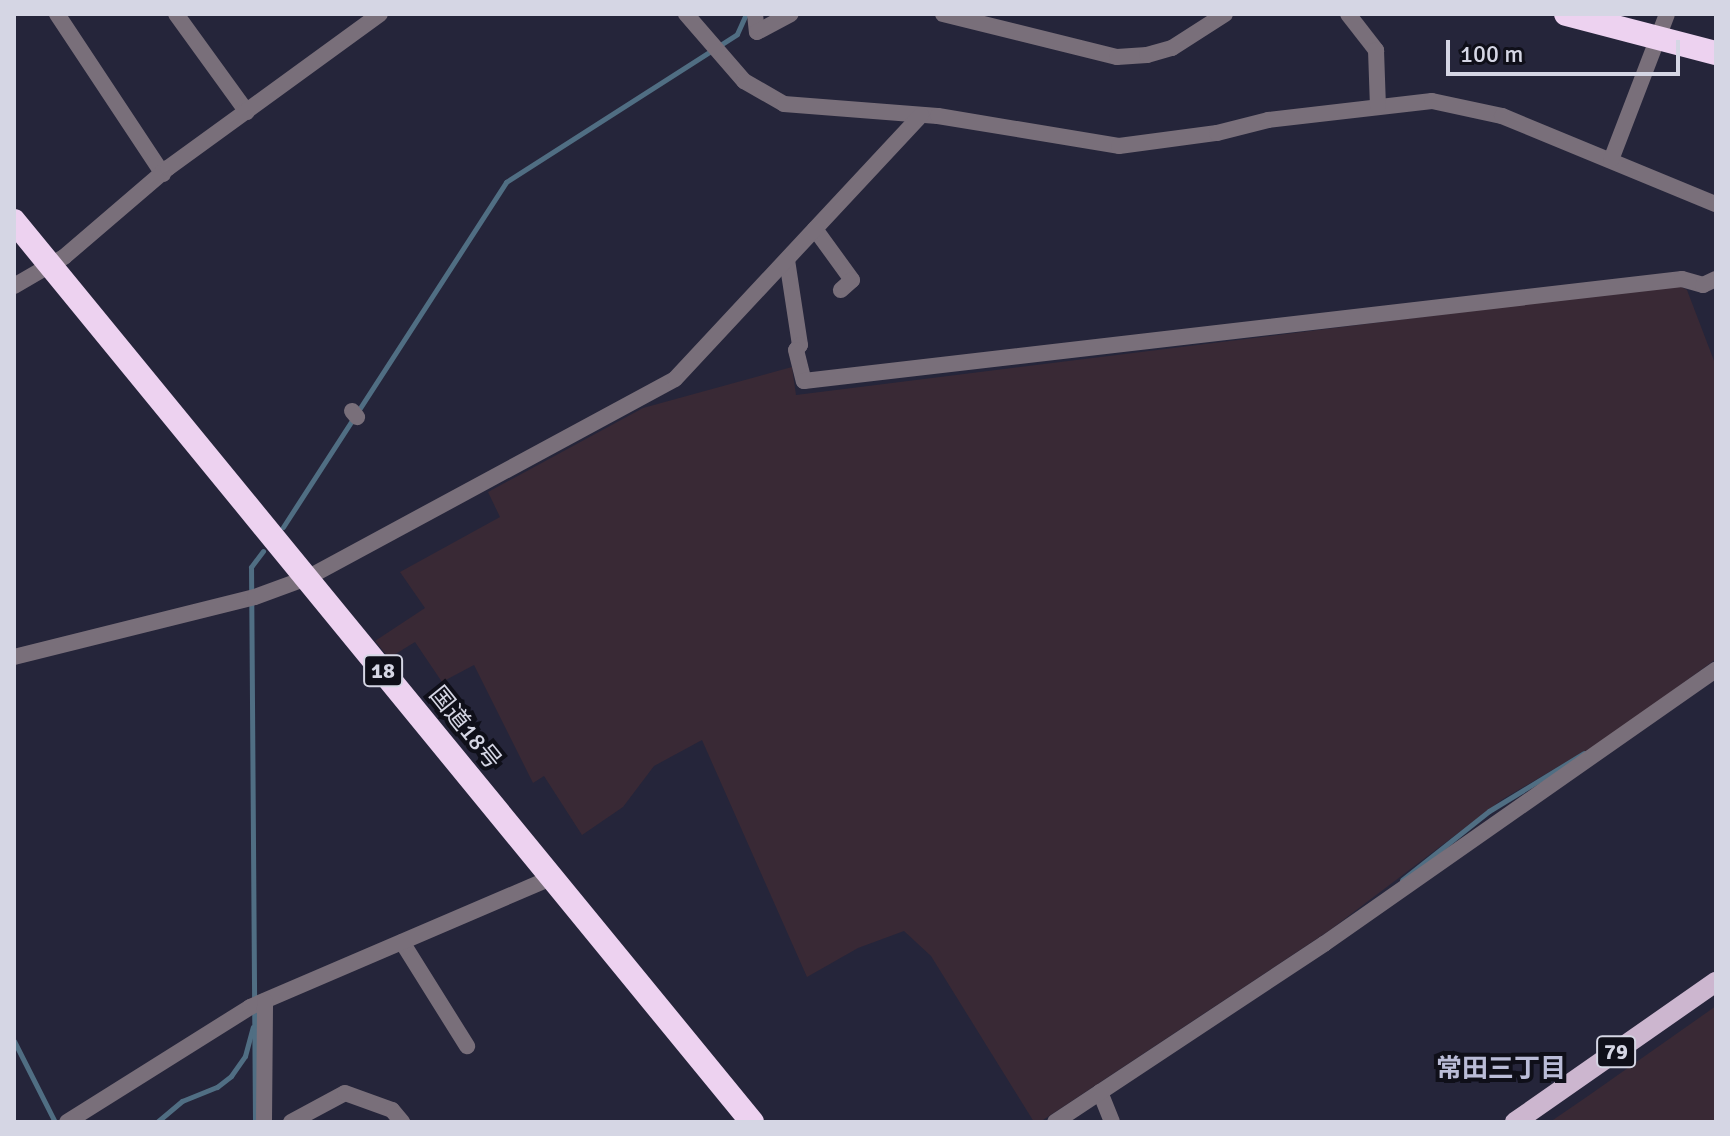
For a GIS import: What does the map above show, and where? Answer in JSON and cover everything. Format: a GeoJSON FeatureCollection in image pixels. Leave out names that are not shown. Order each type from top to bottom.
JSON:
{"type":"FeatureCollection","features":[{"type":"Feature","properties":{"kind":"highway"},"geometry":{"type":"LineString","coordinates":[[1566,14],[1716,53]]}},
{"type":"Feature","properties":{"kind":"highway","name":"国道18号"},"geometry":{"type":"LineString","coordinates":[[14,221],[752,1122]]}},
{"type":"Feature","properties":{"kind":"main road","name":"79"},"geometry":{"type":"LineString","coordinates":[[1515,1122],[1716,982]]}},
{"type":"Feature","properties":{"kind":"street"},"geometry":{"type":"LineString","coordinates":[[57,14],[163,174]]}},
{"type":"Feature","properties":{"kind":"street"},"geometry":{"type":"LineString","coordinates":[[176,14],[247,112]]}},
{"type":"Feature","properties":{"kind":"street"},"geometry":{"type":"LineString","coordinates":[[14,286],[51,266],[163,174],[380,14]]}},
{"type":"Feature","properties":{"kind":"street"},"geometry":{"type":"LineString","coordinates":[[686,14],[744,81],[784,104],[921,115],[1119,146],[1217,133],[1268,120],[1432,101],[1478,109],[1716,204]]}},
{"type":"Feature","properties":{"kind":"street"},"geometry":{"type":"LineString","coordinates":[[755,14],[757,32],[791,14]]}},
{"type":"Feature","properties":{"kind":"street"},"geometry":{"type":"LineString","coordinates":[[943,14],[994,20],[1103,55],[1132,57],[1172,48],[1225,14]]}},
{"type":"Feature","properties":{"kind":"street"},"geometry":{"type":"LineString","coordinates":[[1348,14],[1376,50],[1378,106]]}},
{"type":"Feature","properties":{"kind":"street"},"geometry":{"type":"LineString","coordinates":[[1611,160],[1660,39],[1667,14]]}},
{"type":"Feature","properties":{"kind":"street"},"geometry":{"type":"LineString","coordinates":[[14,657],[251,598],[307,578],[675,379],[921,115]]}},
{"type":"Feature","properties":{"kind":"street"},"geometry":{"type":"LineString","coordinates":[[815,229],[852,280],[841,290]]}},
{"type":"Feature","properties":{"kind":"street"},"geometry":{"type":"LineString","coordinates":[[787,260],[800,345],[797,355],[804,381],[1682,279],[1703,285],[1716,279]]}},
{"type":"Feature","properties":{"kind":"street"},"geometry":{"type":"LineString","coordinates":[[1055,1122],[1346,929],[1716,670]]}},
{"type":"Feature","properties":{"kind":"street"},"geometry":{"type":"LineString","coordinates":[[67,1122],[258,1003],[551,878]]}},
{"type":"Feature","properties":{"kind":"street"},"geometry":{"type":"LineString","coordinates":[[402,942],[467,1046]]}},
{"type":"Feature","properties":{"kind":"street"},"geometry":{"type":"LineString","coordinates":[[258,1003],[264,1122]]}},
{"type":"Feature","properties":{"kind":"street"},"geometry":{"type":"LineString","coordinates":[[1100,1092],[1112,1122]]}},
{"type":"Feature","properties":{"kind":"street"},"geometry":{"type":"LineString","coordinates":[[291,1122],[345,1093],[392,1110],[402,1122]]}},
{"type":"Feature","properties":{"kind":"shaded area"},"geometry":{"type":"Polygon","coordinates":[[[1678,285],[1687,290],[1716,366],[1716,659],[1609,737],[1503,799],[1330,930],[1040,1122],[1034,1122],[931,956],[904,931],[858,948],[807,977],[702,740],[654,766],[623,807],[582,835],[544,776],[533,783],[474,665],[442,682],[415,642],[389,658],[375,641],[425,608],[400,572],[500,517],[488,492],[643,408],[792,367],[796,395],[1678,285]]]}},
{"type":"Feature","properties":{"kind":"shaded area"},"geometry":{"type":"Polygon","coordinates":[[[1716,1006],[1716,1122],[1550,1122],[1588,1096],[1716,1006]]]}},
{"type":"Feature","properties":{"kind":"waterway"},"geometry":{"type":"LineString","coordinates":[[283,527],[506,182],[737,34],[746,14]]}},
{"type":"Feature","properties":{"kind":"waterway"},"geometry":{"type":"LineString","coordinates":[[255,1122],[251,567],[263,551]]}},
{"type":"Feature","properties":{"kind":"waterway"},"geometry":{"type":"LineString","coordinates":[[1402,880],[1489,811],[1584,753]]}},
{"type":"Feature","properties":{"kind":"waterway"},"geometry":{"type":"LineString","coordinates":[[157,1122],[182,1101],[217,1087],[231,1076],[245,1056],[253,1027]]}},
{"type":"Feature","properties":{"kind":"waterway"},"geometry":{"type":"LineString","coordinates":[[14,1041],[55,1122]]}},
{"type":"Feature","properties":{"kind":"district","name":"常田三丁目"},"geometry":{"type":"Point","coordinates":[1501,1070]}}]}
